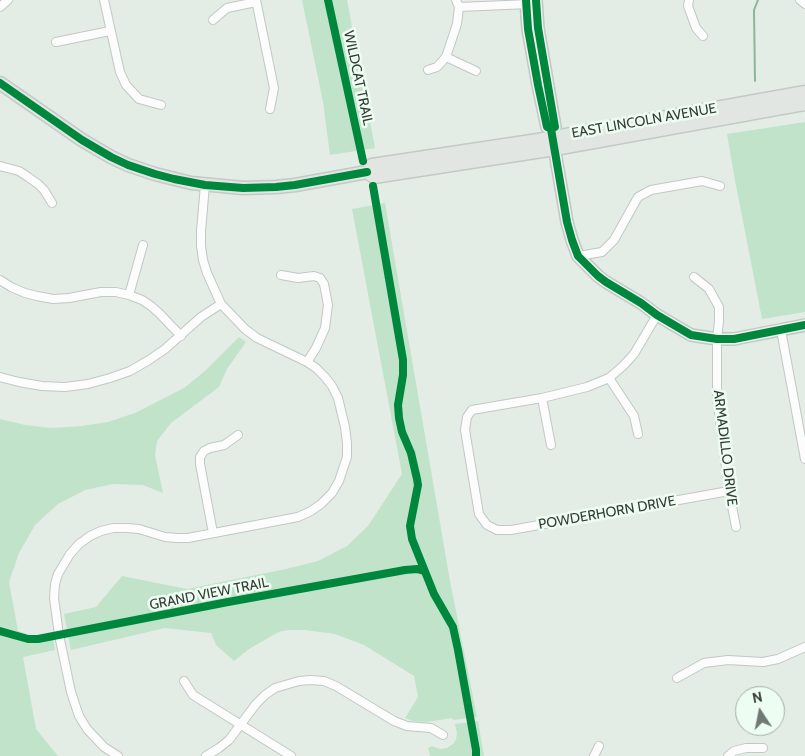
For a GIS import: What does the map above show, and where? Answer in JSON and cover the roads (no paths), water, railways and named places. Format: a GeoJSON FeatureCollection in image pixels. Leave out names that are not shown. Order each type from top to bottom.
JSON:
{"type":"FeatureCollection","features":[{"type":"Feature","properties":{"kind":"main road","name":"EAST LINCOLN AVENUE"},"geometry":{"type":"LineString","coordinates":[[0,83],[60,126],[111,157],[174,180],[243,188],[295,185],[367,172],[372,165],[805,104]]}},
{"type":"Feature","properties":{"kind":"main road","name":"EAST LINCOLN AVENUE"},"geometry":{"type":"LineString","coordinates":[[553,139],[805,92]]}},
{"type":"Feature","properties":{"kind":"street"},"geometry":{"type":"LineString","coordinates":[[0,6],[8,0]]}},
{"type":"Feature","properties":{"kind":"street"},"geometry":{"type":"LineString","coordinates":[[104,0],[120,72],[126,85],[139,99],[161,105]]}},
{"type":"Feature","properties":{"kind":"street"},"geometry":{"type":"LineString","coordinates":[[689,0],[688,6],[696,28],[703,36]]}},
{"type":"Feature","properties":{"kind":"street"},"geometry":{"type":"LineString","coordinates":[[800,0],[805,4]]}},
{"type":"Feature","properties":{"kind":"street"},"geometry":{"type":"LineString","coordinates":[[212,20],[227,8],[256,1],[274,88],[270,109]]}},
{"type":"Feature","properties":{"kind":"street"},"geometry":{"type":"LineString","coordinates":[[428,70],[437,66],[446,57],[457,24],[458,3],[531,2],[538,28],[555,126],[553,139],[567,222],[578,256],[598,276],[657,316],[691,335],[717,340],[805,325]]}},
{"type":"Feature","properties":{"kind":"street"},"geometry":{"type":"LineString","coordinates":[[56,42],[110,31]]}},
{"type":"Feature","properties":{"kind":"street"},"geometry":{"type":"LineString","coordinates":[[446,57],[476,71]]}},
{"type":"Feature","properties":{"kind":"street"},"geometry":{"type":"LineString","coordinates":[[0,166],[19,172],[38,184],[52,203]]}},
{"type":"Feature","properties":{"kind":"street"},"geometry":{"type":"LineString","coordinates":[[578,256],[602,252],[614,240],[638,197],[651,190],[702,181],[720,186]]}},
{"type":"Feature","properties":{"kind":"street"},"geometry":{"type":"LineString","coordinates":[[118,756],[104,747],[87,729],[74,704],[54,598],[58,574],[70,554],[90,536],[113,528],[139,529],[165,537],[188,538],[298,517],[321,504],[332,493],[339,481],[347,457],[345,427],[338,398],[325,377],[307,362],[245,330],[221,304],[207,273],[201,246],[206,185]]}},
{"type":"Feature","properties":{"kind":"street"},"geometry":{"type":"LineString","coordinates":[[129,295],[144,245]]}},
{"type":"Feature","properties":{"kind":"street"},"geometry":{"type":"LineString","coordinates":[[281,275],[298,278],[314,276],[320,278],[324,284],[328,305],[325,328],[307,362]]}},
{"type":"Feature","properties":{"kind":"street","name":"ARMADILLO DRIVE"},"geometry":{"type":"LineString","coordinates":[[694,276],[709,289],[719,307],[717,397],[729,491],[736,526]]}},
{"type":"Feature","properties":{"kind":"street"},"geometry":{"type":"LineString","coordinates":[[0,280],[24,293],[52,299],[101,292],[116,292],[129,295],[151,306],[181,336]]}},
{"type":"Feature","properties":{"kind":"street"},"geometry":{"type":"LineString","coordinates":[[0,377],[42,386],[65,387],[88,384],[110,378],[130,371],[165,350],[200,317],[221,304]]}},
{"type":"Feature","properties":{"kind":"street"},"geometry":{"type":"LineString","coordinates":[[551,445],[542,398],[587,388],[609,378],[634,354],[657,316]]}},
{"type":"Feature","properties":{"kind":"street"},"geometry":{"type":"LineString","coordinates":[[781,330],[805,459]]}},
{"type":"Feature","properties":{"kind":"street"},"geometry":{"type":"LineString","coordinates":[[609,378],[634,416],[638,434]]}},
{"type":"Feature","properties":{"kind":"street","name":"POWDERHORN DRIVE"},"geometry":{"type":"LineString","coordinates":[[542,398],[472,410],[467,417],[465,430],[479,514],[487,525],[497,530],[511,530],[729,491]]}},
{"type":"Feature","properties":{"kind":"street"},"geometry":{"type":"LineString","coordinates":[[213,533],[200,457],[204,451],[224,444],[238,435]]}},
{"type":"Feature","properties":{"kind":"street"},"geometry":{"type":"LineString","coordinates":[[677,678],[704,663],[728,660],[763,662],[778,659],[805,648]]}},
{"type":"Feature","properties":{"kind":"street"},"geometry":{"type":"LineString","coordinates":[[184,681],[193,695],[291,756]]}},
{"type":"Feature","properties":{"kind":"street"},"geometry":{"type":"LineString","coordinates":[[206,756],[229,740],[265,695],[275,688],[299,681],[324,681],[336,686],[394,721],[407,726],[431,728],[443,735]]}},
{"type":"Feature","properties":{"kind":"street"},"geometry":{"type":"LineString","coordinates":[[594,756],[599,746]]}},
{"type":"Feature","properties":{"kind":"street"},"geometry":{"type":"LineString","coordinates":[[728,756],[734,751],[746,748],[763,748]]}},
{"type":"Feature","properties":{"kind":"waterway"},"geometry":{"type":"LineString","coordinates":[[755,81],[754,10],[758,0]]}}]}
